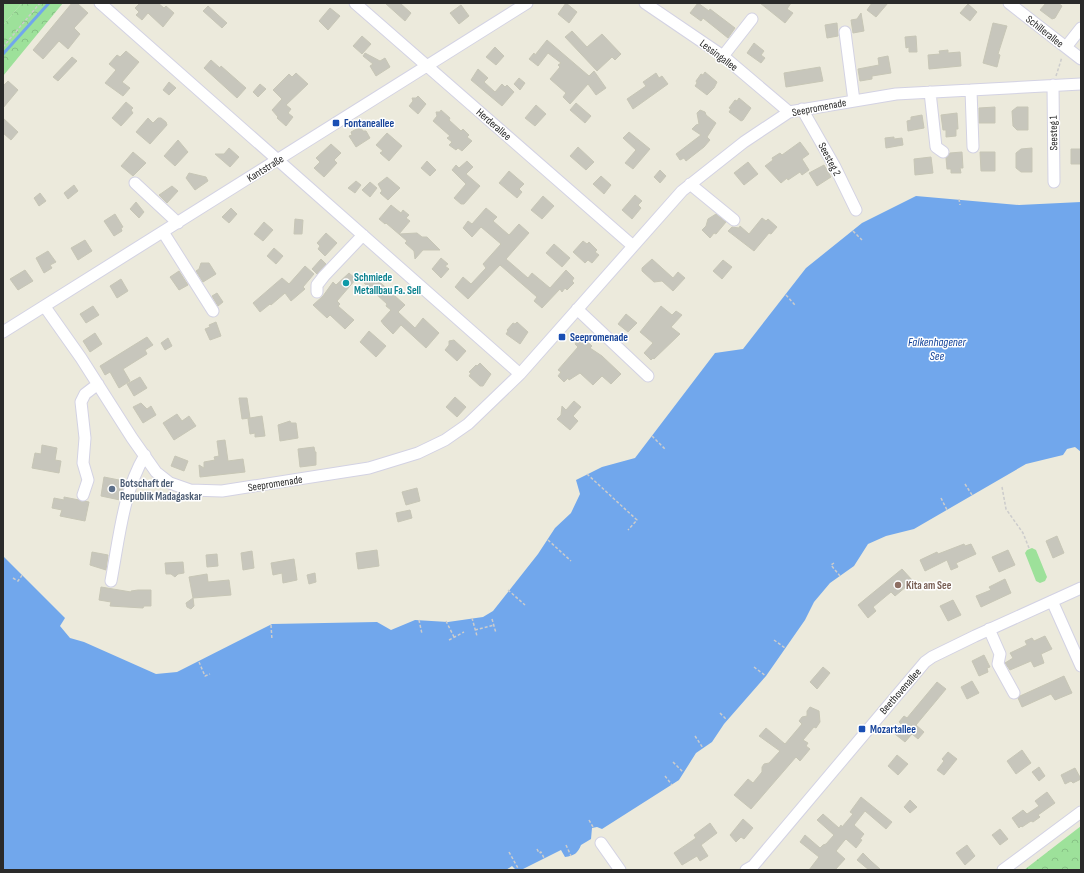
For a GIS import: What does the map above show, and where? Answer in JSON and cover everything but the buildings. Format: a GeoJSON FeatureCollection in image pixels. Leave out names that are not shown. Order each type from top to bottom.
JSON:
{"type":"FeatureCollection","features":[{"type":"Feature","properties":{"kind":"street"},"geometry":{"type":"LineString","coordinates":[[100,3],[279,159],[520,374]]}},
{"type":"Feature","properties":{"kind":"street","name":"Herderallee"},"geometry":{"type":"LineString","coordinates":[[355,3],[428,65],[633,246]]}},
{"type":"Feature","properties":{"kind":"street","name":"Kantstraße"},"geometry":{"type":"LineString","coordinates":[[3,332],[527,3]]}},
{"type":"Feature","properties":{"kind":"street","name":"Lessingallee"},"geometry":{"type":"LineString","coordinates":[[645,3],[723,56],[789,112]]}},
{"type":"Feature","properties":{"kind":"street","name":"Schillerallee"},"geometry":{"type":"LineString","coordinates":[[1009,3],[1081,59]]}},
{"type":"Feature","properties":{"kind":"street"},"geometry":{"type":"LineString","coordinates":[[723,56],[752,19]]}},
{"type":"Feature","properties":{"kind":"street"},"geometry":{"type":"LineString","coordinates":[[1066,47],[1081,28]]}},
{"type":"Feature","properties":{"kind":"street"},"geometry":{"type":"LineString","coordinates":[[845,32],[854,101]]}},
{"type":"Feature","properties":{"kind":"street","name":"Seepromenade"},"geometry":{"type":"LineString","coordinates":[[45,306],[156,472],[170,483],[190,490],[222,491],[369,468],[418,453],[445,440],[468,424],[520,374],[682,191],[744,142],[789,112],[896,94],[1081,84]]}},
{"type":"Feature","properties":{"kind":"street","name":"Seesteg 1"},"geometry":{"type":"LineString","coordinates":[[1053,85],[1054,182]]}},
{"type":"Feature","properties":{"kind":"street"},"geometry":{"type":"LineString","coordinates":[[971,90],[973,146]]}},
{"type":"Feature","properties":{"kind":"street"},"geometry":{"type":"LineString","coordinates":[[930,92],[936,147],[943,152]]}},
{"type":"Feature","properties":{"kind":"street","name":"Seesteg 2"},"geometry":{"type":"LineString","coordinates":[[802,109],[856,210]]}},
{"type":"Feature","properties":{"kind":"street"},"geometry":{"type":"LineString","coordinates":[[135,183],[170,213],[178,223]]}},
{"type":"Feature","properties":{"kind":"street"},"geometry":{"type":"LineString","coordinates":[[690,184],[734,220]]}},
{"type":"Feature","properties":{"kind":"street"},"geometry":{"type":"LineString","coordinates":[[163,232],[213,312]]}},
{"type":"Feature","properties":{"kind":"street"},"geometry":{"type":"LineString","coordinates":[[317,292],[317,285],[324,276],[363,235]]}},
{"type":"Feature","properties":{"kind":"street"},"geometry":{"type":"LineString","coordinates":[[577,309],[648,376]]}},
{"type":"Feature","properties":{"kind":"street"},"geometry":{"type":"LineString","coordinates":[[83,495],[88,480],[83,463],[85,438],[81,402],[85,394],[98,384]]}},
{"type":"Feature","properties":{"kind":"street"},"geometry":{"type":"LineString","coordinates":[[111,581],[123,516],[136,470],[144,455]]}},
{"type":"Feature","properties":{"kind":"street","name":"Beethovenallee"},"geometry":{"type":"LineString","coordinates":[[746,870],[753,866],[925,662],[932,657],[989,629],[1081,588]]}},
{"type":"Feature","properties":{"kind":"street"},"geometry":{"type":"LineString","coordinates":[[1052,601],[1081,666]]}},
{"type":"Feature","properties":{"kind":"street"},"geometry":{"type":"LineString","coordinates":[[989,629],[1000,654],[998,664],[1014,693]]}},
{"type":"Feature","properties":{"kind":"street"},"geometry":{"type":"LineString","coordinates":[[1003,870],[1081,812]]}},
{"type":"Feature","properties":{"kind":"street"},"geometry":{"type":"LineString","coordinates":[[601,843],[620,870]]}},
{"type":"Feature","properties":{"kind":"path"},"geometry":{"type":"LineString","coordinates":[[3,46],[40,3]]}},
{"type":"Feature","properties":{"kind":"path"},"geometry":{"type":"LineString","coordinates":[[1053,85],[1066,47]]}},
{"type":"Feature","properties":{"kind":"path"},"geometry":{"type":"LineString","coordinates":[[959,199],[960,205]]}},
{"type":"Feature","properties":{"kind":"path"},"geometry":{"type":"LineString","coordinates":[[853,230],[862,240]]}},
{"type":"Feature","properties":{"kind":"path"},"geometry":{"type":"LineString","coordinates":[[786,295],[795,305]]}},
{"type":"Feature","properties":{"kind":"path"},"geometry":{"type":"LineString","coordinates":[[652,436],[664,449]]}},
{"type":"Feature","properties":{"kind":"path"},"geometry":{"type":"LineString","coordinates":[[587,474],[636,520],[628,530]]}},
{"type":"Feature","properties":{"kind":"path"},"geometry":{"type":"LineString","coordinates":[[965,484],[972,495]]}},
{"type":"Feature","properties":{"kind":"path"},"geometry":{"type":"LineString","coordinates":[[1002,487],[1006,509],[1023,533],[1029,548]]}},
{"type":"Feature","properties":{"kind":"path"},"geometry":{"type":"LineString","coordinates":[[942,498],[947,510]]}},
{"type":"Feature","properties":{"kind":"path"},"geometry":{"type":"LineString","coordinates":[[548,540],[571,561]]}},
{"type":"Feature","properties":{"kind":"path"},"geometry":{"type":"LineString","coordinates":[[834,563],[832,565],[840,576]]}},
{"type":"Feature","properties":{"kind":"path"},"geometry":{"type":"LineString","coordinates":[[14,578],[18,581],[24,574]]}},
{"type":"Feature","properties":{"kind":"path"},"geometry":{"type":"LineString","coordinates":[[508,590],[525,605]]}},
{"type":"Feature","properties":{"kind":"path"},"geometry":{"type":"LineString","coordinates":[[472,618],[477,636]]}},
{"type":"Feature","properties":{"kind":"path"},"geometry":{"type":"LineString","coordinates":[[492,619],[496,634]]}},
{"type":"Feature","properties":{"kind":"path"},"geometry":{"type":"LineString","coordinates":[[420,620],[422,634]]}},
{"type":"Feature","properties":{"kind":"path"},"geometry":{"type":"LineString","coordinates":[[446,621],[454,637]]}},
{"type":"Feature","properties":{"kind":"path"},"geometry":{"type":"LineString","coordinates":[[271,625],[272,640]]}},
{"type":"Feature","properties":{"kind":"path"},"geometry":{"type":"LineString","coordinates":[[475,630],[494,625]]}},
{"type":"Feature","properties":{"kind":"path"},"geometry":{"type":"LineString","coordinates":[[449,640],[464,632]]}},
{"type":"Feature","properties":{"kind":"path"},"geometry":{"type":"LineString","coordinates":[[774,640],[785,648]]}},
{"type":"Feature","properties":{"kind":"path"},"geometry":{"type":"LineString","coordinates":[[199,662],[205,676],[210,674]]}},
{"type":"Feature","properties":{"kind":"path"},"geometry":{"type":"LineString","coordinates":[[754,667],[766,676]]}},
{"type":"Feature","properties":{"kind":"path"},"geometry":{"type":"LineString","coordinates":[[720,713],[727,720]]}},
{"type":"Feature","properties":{"kind":"path"},"geometry":{"type":"LineString","coordinates":[[695,736],[703,748]]}},
{"type":"Feature","properties":{"kind":"path"},"geometry":{"type":"LineString","coordinates":[[674,762],[683,772]]}},
{"type":"Feature","properties":{"kind":"path"},"geometry":{"type":"LineString","coordinates":[[665,776],[672,785]]}},
{"type":"Feature","properties":{"kind":"path"},"geometry":{"type":"LineString","coordinates":[[588,820],[593,827]]}},
{"type":"Feature","properties":{"kind":"path"},"geometry":{"type":"LineString","coordinates":[[566,845],[571,856]]}},
{"type":"Feature","properties":{"kind":"path"},"geometry":{"type":"LineString","coordinates":[[537,850],[539,853],[541,852],[544,858]]}},
{"type":"Feature","properties":{"kind":"path"},"geometry":{"type":"LineString","coordinates":[[509,852],[519,870]]}},
{"type":"Feature","properties":{"kind":"green space"},"geometry":{"type":"Polygon","coordinates":[[[3,3],[22,3],[3,25],[3,3]]]}},
{"type":"Feature","properties":{"kind":"green space"},"geometry":{"type":"Polygon","coordinates":[[[22,3],[63,3],[3,76],[3,25],[22,3]]]}},
{"type":"Feature","properties":{"kind":"green space"},"geometry":{"type":"Polygon","coordinates":[[[1032,548],[1036,550],[1047,577],[1045,581],[1040,583],[1036,581],[1025,553],[1027,550],[1032,548]]]}},
{"type":"Feature","properties":{"kind":"green space"},"geometry":{"type":"Polygon","coordinates":[[[1081,826],[1081,870],[1024,870],[1081,826]]]}},
{"type":"Feature","properties":{"kind":"water","name":"Falkenhagener See"},"geometry":{"type":"Polygon","coordinates":[[[916,196],[1019,205],[1081,202],[1081,452],[1075,447],[1067,449],[1063,455],[1026,464],[914,529],[886,536],[868,544],[854,566],[830,583],[814,602],[805,620],[766,676],[724,724],[712,742],[696,753],[679,780],[602,829],[597,827],[592,828],[591,839],[581,845],[577,852],[573,855],[565,857],[561,850],[521,870],[516,870],[512,866],[506,870],[3,870],[3,556],[65,618],[60,626],[70,638],[84,642],[156,674],[177,672],[272,624],[377,622],[391,630],[415,620],[448,622],[483,617],[493,611],[538,554],[555,528],[571,513],[580,494],[576,480],[602,467],[635,458],[715,353],[743,349],[806,268],[862,223],[916,196]]]}},
{"type":"Feature","properties":{"kind":"waterway"},"geometry":{"type":"LineString","coordinates":[[3,54],[49,3]]}},
{"type":"Feature","properties":{"kind":"place","name":"Fontaneallee"},"geometry":{"type":"Point","coordinates":[336,123]}},
{"type":"Feature","properties":{"kind":"place","name":"Schmiede Metallbau Fa. Sell"},"geometry":{"type":"Point","coordinates":[346,283]}},
{"type":"Feature","properties":{"kind":"place","name":"Seepromenade"},"geometry":{"type":"Point","coordinates":[562,337]}},
{"type":"Feature","properties":{"kind":"place","name":"Botschaft der Republik Madagaskar"},"geometry":{"type":"Point","coordinates":[112,489]}},
{"type":"Feature","properties":{"kind":"place","name":"Kita am See"},"geometry":{"type":"Point","coordinates":[898,585]}},
{"type":"Feature","properties":{"kind":"place","name":"Mozartallee"},"geometry":{"type":"Point","coordinates":[862,729]}}]}
